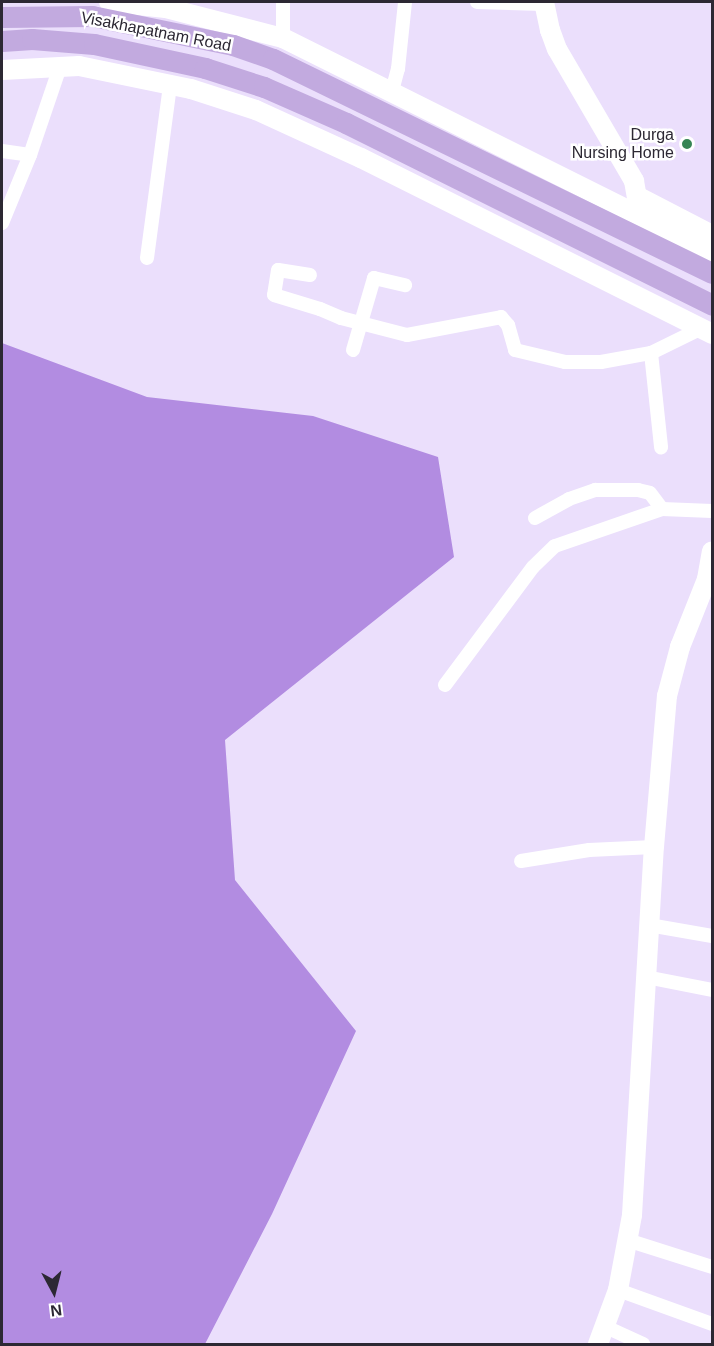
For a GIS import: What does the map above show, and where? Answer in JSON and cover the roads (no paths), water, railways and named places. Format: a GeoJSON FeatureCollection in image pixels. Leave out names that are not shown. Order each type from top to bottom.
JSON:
{"type":"FeatureCollection","features":[{"type":"Feature","properties":{"kind":"main road","name":"Visakhapatnam Road"},"geometry":{"type":"LineString","coordinates":[[2,17],[92,16],[221,43],[273,59],[712,273]]}},
{"type":"Feature","properties":{"kind":"main road"},"geometry":{"type":"LineString","coordinates":[[2,40],[32,39],[94,44],[205,68],[264,87],[346,123],[712,305]]}},
{"type":"Feature","properties":{"kind":"street"},"geometry":{"type":"LineString","coordinates":[[118,2],[166,8],[283,38],[638,205],[712,235]]}},
{"type":"Feature","properties":{"kind":"street"},"geometry":{"type":"LineString","coordinates":[[283,2],[283,38]]}},
{"type":"Feature","properties":{"kind":"street"},"geometry":{"type":"LineString","coordinates":[[392,91],[398,69],[405,2]]}},
{"type":"Feature","properties":{"kind":"street"},"geometry":{"type":"LineString","coordinates":[[477,2],[544,3],[557,49],[625,162],[638,205],[712,252]]}},
{"type":"Feature","properties":{"kind":"street"},"geometry":{"type":"LineString","coordinates":[[2,70],[79,66],[170,85],[256,110],[361,158],[706,332]]}},
{"type":"Feature","properties":{"kind":"street"},"geometry":{"type":"LineString","coordinates":[[2,223],[30,155],[60,67]]}},
{"type":"Feature","properties":{"kind":"street"},"geometry":{"type":"LineString","coordinates":[[147,258],[170,85]]}},
{"type":"Feature","properties":{"kind":"street"},"geometry":{"type":"LineString","coordinates":[[256,110],[264,87]]}},
{"type":"Feature","properties":{"kind":"street"},"geometry":{"type":"LineString","coordinates":[[2,151],[30,155]]}},
{"type":"Feature","properties":{"kind":"street"},"geometry":{"type":"LineString","coordinates":[[310,275],[278,270],[274,295],[360,323],[415,336],[501,317],[508,325],[515,350],[573,363],[601,362],[651,353],[706,332]]}},
{"type":"Feature","properties":{"kind":"street"},"geometry":{"type":"LineString","coordinates":[[353,350],[374,278],[405,285]]}},
{"type":"Feature","properties":{"kind":"street"},"geometry":{"type":"LineString","coordinates":[[651,353],[661,447]]}},
{"type":"Feature","properties":{"kind":"street"},"geometry":{"type":"LineString","coordinates":[[535,518],[569,499],[595,490],[638,489],[650,493],[662,509]]}},
{"type":"Feature","properties":{"kind":"street"},"geometry":{"type":"LineString","coordinates":[[445,685],[543,555],[571,539],[662,509],[712,511]]}},
{"type":"Feature","properties":{"kind":"street"},"geometry":{"type":"LineString","coordinates":[[643,1344],[602,1336],[618,1290],[632,1215],[654,847],[667,696],[680,647],[710,581],[712,551]]}},
{"type":"Feature","properties":{"kind":"street"},"geometry":{"type":"LineString","coordinates":[[521,861],[589,850],[654,847]]}},
{"type":"Feature","properties":{"kind":"street"},"geometry":{"type":"LineString","coordinates":[[649,925],[712,936]]}},
{"type":"Feature","properties":{"kind":"street"},"geometry":{"type":"LineString","coordinates":[[646,977],[712,990]]}},
{"type":"Feature","properties":{"kind":"street"},"geometry":{"type":"LineString","coordinates":[[627,1240],[712,1267]]}},
{"type":"Feature","properties":{"kind":"street"},"geometry":{"type":"LineString","coordinates":[[618,1290],[712,1324]]}},
{"type":"Feature","properties":{"kind":"place","name":"Durga Nursing Home"},"geometry":{"type":"Point","coordinates":[687,144]}}]}
